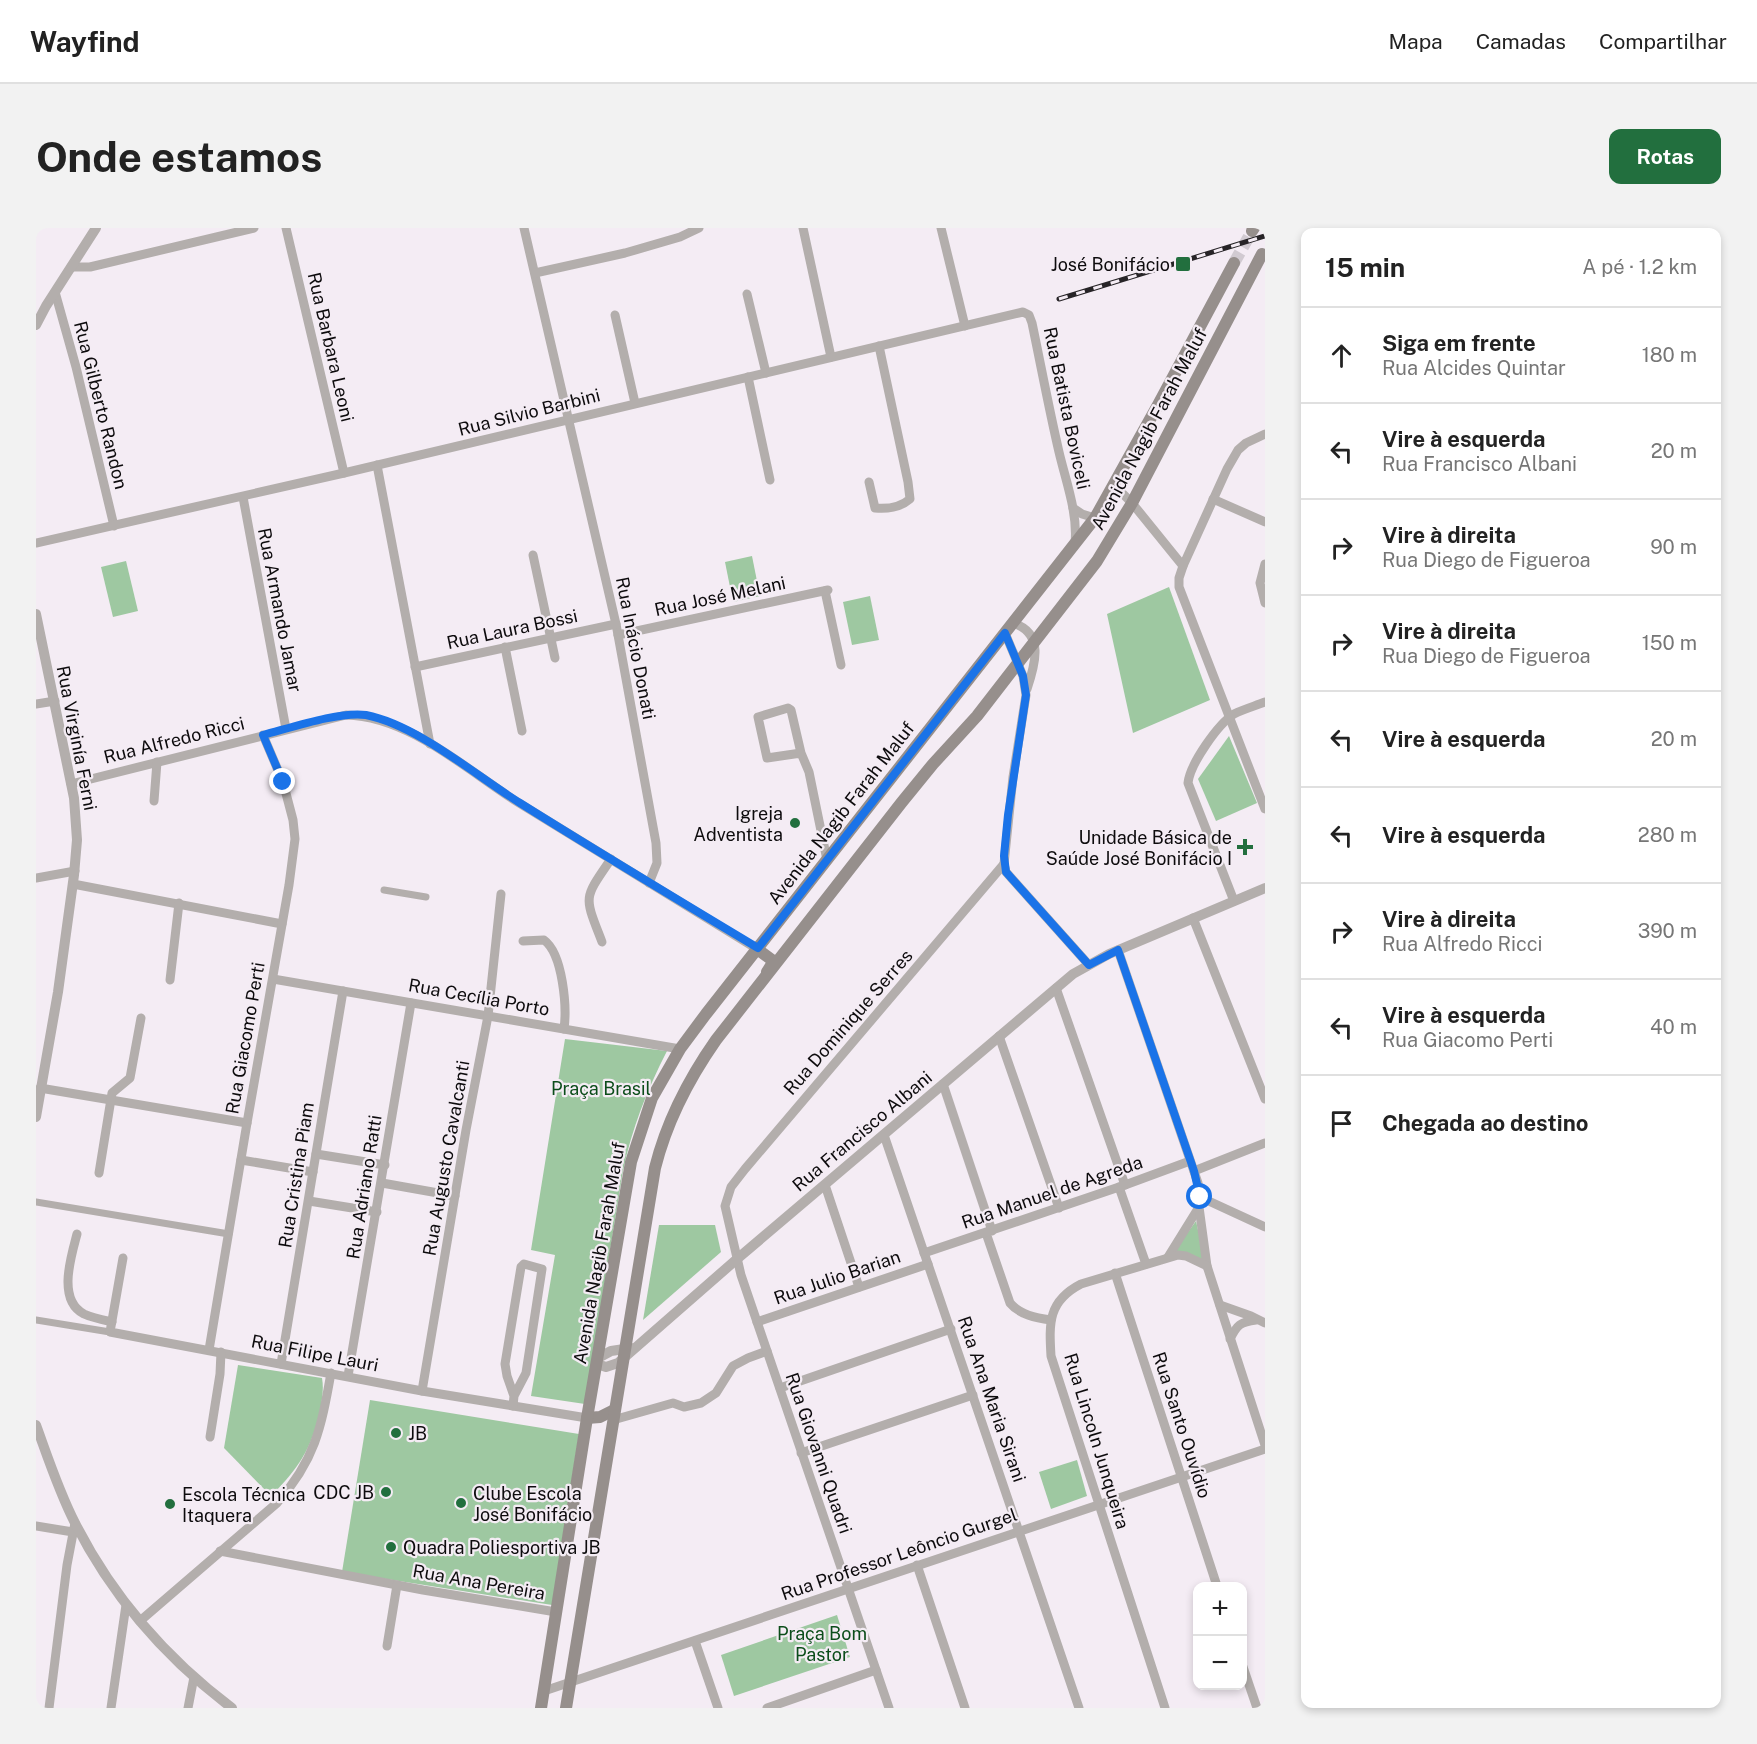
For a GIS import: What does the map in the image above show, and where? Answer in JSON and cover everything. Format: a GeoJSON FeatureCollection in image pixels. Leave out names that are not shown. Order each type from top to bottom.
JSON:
{"type":"FeatureCollection","features":[{"type":"Feature","properties":{"kind":"main road","name":"Avenida Nagib Farah Maluf"},"geometry":{"type":"LineString","coordinates":[[566,1708],[613,1415],[627,1352],[655,1168],[667,1128],[685,1087],[701,1062],[903,802],[977,716],[1097,561],[1132,502],[1262,254]]}},
{"type":"Feature","properties":{"kind":"main road","name":"Avenida Nagib Farah Maluf"},"geometry":{"type":"LineString","coordinates":[[541,1708],[631,1162],[652,1098],[680,1049],[1095,518],[1233,263]]}},
{"type":"Feature","properties":{"kind":"main road"},"geometry":{"type":"LineString","coordinates":[[758,948],[771,960],[772,964],[767,971],[767,977]]}},
{"type":"Feature","properties":{"kind":"main road"},"geometry":{"type":"LineString","coordinates":[[587,1418],[613,1415]]}},
{"type":"Feature","properties":{"kind":"main road"},"geometry":{"type":"LineString","coordinates":[[585,1434],[598,1431],[610,1437]]}},
{"type":"Feature","properties":{"kind":"street"},"geometry":{"type":"LineString","coordinates":[[36,325],[96,228]]}},
{"type":"Feature","properties":{"kind":"street"},"geometry":{"type":"LineString","coordinates":[[71,267],[90,267],[228,231],[255,228]]}},
{"type":"Feature","properties":{"kind":"street","name":"Rua Barbara Leoni"},"geometry":{"type":"LineString","coordinates":[[286,228],[344,473]]}},
{"type":"Feature","properties":{"kind":"street","name":"Rua Inácio Donati"},"geometry":{"type":"LineString","coordinates":[[524,228],[616,624],[656,843],[657,863],[649,883]]}},
{"type":"Feature","properties":{"kind":"street"},"geometry":{"type":"LineString","coordinates":[[535,273],[625,253],[681,237],[699,228]]}},
{"type":"Feature","properties":{"kind":"street"},"geometry":{"type":"LineString","coordinates":[[803,228],[831,357]]}},
{"type":"Feature","properties":{"kind":"street"},"geometry":{"type":"LineString","coordinates":[[941,228],[965,326]]}},
{"type":"Feature","properties":{"kind":"street","name":"Rua Gilberto Randon"},"geometry":{"type":"LineString","coordinates":[[55,292],[76,367],[114,526]]}},
{"type":"Feature","properties":{"kind":"street"},"geometry":{"type":"LineString","coordinates":[[747,294],[766,373]]}},
{"type":"Feature","properties":{"kind":"street","name":"Rua Silvio Barbini"},"geometry":{"type":"LineString","coordinates":[[36,543],[243,497],[1023,312],[1029,315]]}},
{"type":"Feature","properties":{"kind":"street"},"geometry":{"type":"LineString","coordinates":[[615,315],[635,403]]}},
{"type":"Feature","properties":{"kind":"street","name":"Rua Batista Boviceli"},"geometry":{"type":"LineString","coordinates":[[1029,315],[1073,508],[1076,530],[1074,546]]}},
{"type":"Feature","properties":{"kind":"street"},"geometry":{"type":"LineString","coordinates":[[869,482],[875,508],[882,509],[904,504],[910,499],[879,346]]}},
{"type":"Feature","properties":{"kind":"street"},"geometry":{"type":"LineString","coordinates":[[748,377],[770,480]]}},
{"type":"Feature","properties":{"kind":"street"},"geometry":{"type":"LineString","coordinates":[[1265,434],[1246,443],[1238,450],[1213,499],[1179,578],[1181,596],[1265,809]]}},
{"type":"Feature","properties":{"kind":"street"},"geometry":{"type":"LineString","coordinates":[[377,465],[430,744]]}},
{"type":"Feature","properties":{"kind":"street"},"geometry":{"type":"LineString","coordinates":[[1114,485],[1132,502],[1183,566]]}},
{"type":"Feature","properties":{"kind":"street","name":"Rua Armando Jamar"},"geometry":{"type":"LineString","coordinates":[[243,497],[286,729]]}},
{"type":"Feature","properties":{"kind":"street"},"geometry":{"type":"LineString","coordinates":[[1213,499],[1265,522]]}},
{"type":"Feature","properties":{"kind":"street","name":"Rua Batista Boviceli"},"geometry":{"type":"LineString","coordinates":[[1073,508],[1084,515],[1095,518]]}},
{"type":"Feature","properties":{"kind":"street"},"geometry":{"type":"LineString","coordinates":[[533,555],[555,658]]}},
{"type":"Feature","properties":{"kind":"street"},"geometry":{"type":"LineString","coordinates":[[1265,564],[1260,583],[1265,603]]}},
{"type":"Feature","properties":{"kind":"street","name":"Rua José Melani"},"geometry":{"type":"LineString","coordinates":[[618,635],[782,602],[827,590],[842,665]]}},
{"type":"Feature","properties":{"kind":"street","name":"Rua Virginía Ferni"},"geometry":{"type":"LineString","coordinates":[[36,614],[77,820],[75,871],[58,992],[40,1067],[36,1117]]}},
{"type":"Feature","properties":{"kind":"street","name":"Rua Laura Bossi"},"geometry":{"type":"LineString","coordinates":[[415,667],[616,624]]}},
{"type":"Feature","properties":{"kind":"street"},"geometry":{"type":"LineString","coordinates":[[1026,695],[1025,682],[1017,662],[1009,628],[1027,629],[1034,641],[1035,653],[1013,777],[1004,864],[1006,872],[1089,965]]}},
{"type":"Feature","properties":{"kind":"street"},"geometry":{"type":"LineString","coordinates":[[505,647],[522,731]]}},
{"type":"Feature","properties":{"kind":"street"},"geometry":{"type":"LineString","coordinates":[[36,704],[55,701]]}},
{"type":"Feature","properties":{"kind":"street"},"geometry":{"type":"LineString","coordinates":[[1234,901],[1188,783],[1189,775],[1194,763],[1230,717],[1265,702]]}},
{"type":"Feature","properties":{"kind":"street"},"geometry":{"type":"LineString","coordinates":[[801,753],[767,758],[758,717],[790,708],[808,772],[827,860]]}},
{"type":"Feature","properties":{"kind":"street","name":"Rua Alfredo Ricci"},"geometry":{"type":"LineString","coordinates":[[71,784],[346,715],[363,715],[381,719],[430,744],[610,859],[758,948]]}},
{"type":"Feature","properties":{"kind":"street","name":"Rua Giacomo Perti"},"geometry":{"type":"LineString","coordinates":[[209,1350],[293,852],[293,820],[283,782],[263,735]]}},
{"type":"Feature","properties":{"kind":"street"},"geometry":{"type":"LineString","coordinates":[[154,801],[157,762]]}},
{"type":"Feature","properties":{"kind":"street"},"geometry":{"type":"LineString","coordinates":[[602,942],[588,906],[588,897],[610,859]]}},
{"type":"Feature","properties":{"kind":"street","name":"Rua Dominique Serres"},"geometry":{"type":"LineString","coordinates":[[725,1206],[731,1187],[745,1169],[1004,864]]}},
{"type":"Feature","properties":{"kind":"street"},"geometry":{"type":"LineString","coordinates":[[36,878],[75,871]]}},
{"type":"Feature","properties":{"kind":"street"},"geometry":{"type":"LineString","coordinates":[[73,884],[282,924]]}},
{"type":"Feature","properties":{"kind":"street","name":"Rua Francisco Albani"},"geometry":{"type":"LineString","coordinates":[[597,1361],[606,1367],[613,1366],[1073,974],[1118,950],[1265,888]]}},
{"type":"Feature","properties":{"kind":"street"},"geometry":{"type":"LineString","coordinates":[[384,890],[426,897]]}},
{"type":"Feature","properties":{"kind":"street","name":"Rua Augusto Cavalcanti"},"geometry":{"type":"LineString","coordinates":[[422,1391],[488,1016],[501,894]]}},
{"type":"Feature","properties":{"kind":"street"},"geometry":{"type":"LineString","coordinates":[[170,980],[179,903]]}},
{"type":"Feature","properties":{"kind":"street"},"geometry":{"type":"LineString","coordinates":[[1193,918],[1265,1098]]}},
{"type":"Feature","properties":{"kind":"street"},"geometry":{"type":"LineString","coordinates":[[523,941],[544,940],[552,949],[565,987],[564,1029]]}},
{"type":"Feature","properties":{"kind":"street"},"geometry":{"type":"LineString","coordinates":[[1118,950],[1194,1171],[1206,1262],[1265,1447]]}},
{"type":"Feature","properties":{"kind":"street","name":"Rua Cecília Porto"},"geometry":{"type":"LineString","coordinates":[[273,979],[680,1049]]}},
{"type":"Feature","properties":{"kind":"street"},"geometry":{"type":"LineString","coordinates":[[1056,988],[1146,1264]]}},
{"type":"Feature","properties":{"kind":"street","name":"Rua Cristina Piam"},"geometry":{"type":"LineString","coordinates":[[281,1364],[343,991]]}},
{"type":"Feature","properties":{"kind":"street","name":"Rua Adriano Ratti"},"geometry":{"type":"LineString","coordinates":[[348,1376],[411,1003]]}},
{"type":"Feature","properties":{"kind":"street"},"geometry":{"type":"LineString","coordinates":[[99,1173],[111,1100],[114,1090],[126,1083],[129,1078],[141,1018]]}},
{"type":"Feature","properties":{"kind":"street"},"geometry":{"type":"LineString","coordinates":[[999,1036],[1059,1208]]}},
{"type":"Feature","properties":{"kind":"street"},"geometry":{"type":"LineString","coordinates":[[943,1084],[1010,1303],[1023,1313],[1051,1320]]}},
{"type":"Feature","properties":{"kind":"street"},"geometry":{"type":"LineString","coordinates":[[40,1088],[247,1123]]}},
{"type":"Feature","properties":{"kind":"street","name":"Rua Ana Maria Sirani"},"geometry":{"type":"LineString","coordinates":[[884,1135],[1079,1708]]}},
{"type":"Feature","properties":{"kind":"street"},"geometry":{"type":"LineString","coordinates":[[1194,1171],[1265,1143]]}},
{"type":"Feature","properties":{"kind":"street"},"geometry":{"type":"LineString","coordinates":[[316,1154],[385,1165]]}},
{"type":"Feature","properties":{"kind":"street"},"geometry":{"type":"LineString","coordinates":[[241,1160],[314,1172]]}},
{"type":"Feature","properties":{"kind":"street","name":"Rua Manuel de Agreda"},"geometry":{"type":"LineString","coordinates":[[924,1253],[1190,1161]]}},
{"type":"Feature","properties":{"kind":"street"},"geometry":{"type":"LineString","coordinates":[[382,1183],[455,1196]]}},
{"type":"Feature","properties":{"kind":"street"},"geometry":{"type":"LineString","coordinates":[[825,1185],[859,1287]]}},
{"type":"Feature","properties":{"kind":"street"},"geometry":{"type":"LineString","coordinates":[[309,1201],[377,1212]]}},
{"type":"Feature","properties":{"kind":"street"},"geometry":{"type":"LineString","coordinates":[[36,1202],[229,1234]]}},
{"type":"Feature","properties":{"kind":"street"},"geometry":{"type":"LineString","coordinates":[[1199,1202],[1265,1227]]}},
{"type":"Feature","properties":{"kind":"street"},"geometry":{"type":"LineString","coordinates":[[1168,1257],[1199,1202]]}},
{"type":"Feature","properties":{"kind":"street","name":"Rua Giovanni Quadri"},"geometry":{"type":"LineString","coordinates":[[725,1206],[737,1259],[757,1322],[889,1708]]}},
{"type":"Feature","properties":{"kind":"street"},"geometry":{"type":"LineString","coordinates":[[76,1234],[69,1264],[70,1300],[84,1314],[112,1322]]}},
{"type":"Feature","properties":{"kind":"street","name":"Rua Lincoln Junqueira"},"geometry":{"type":"LineString","coordinates":[[1165,1708],[1051,1356],[1051,1320],[1055,1307],[1067,1291],[1115,1273],[1168,1257],[1186,1256],[1206,1262]]}},
{"type":"Feature","properties":{"kind":"street"},"geometry":{"type":"LineString","coordinates":[[36,1320],[111,1332],[123,1258]]}},
{"type":"Feature","properties":{"kind":"street"},"geometry":{"type":"LineString","coordinates":[[524,1264],[542,1269],[526,1373],[514,1401],[505,1364],[521,1267],[524,1264]]}},
{"type":"Feature","properties":{"kind":"street","name":"Rua Julio Barian"},"geometry":{"type":"LineString","coordinates":[[757,1322],[928,1264]]}},
{"type":"Feature","properties":{"kind":"street","name":"Rua Santo Ouvídio"},"geometry":{"type":"LineString","coordinates":[[1115,1273],[1215,1582]]}},
{"type":"Feature","properties":{"kind":"street"},"geometry":{"type":"LineString","coordinates":[[1220,1305],[1262,1321]]}},
{"type":"Feature","properties":{"kind":"street"},"geometry":{"type":"LineString","coordinates":[[1230,1339],[1236,1326],[1243,1322],[1262,1321]]}},
{"type":"Feature","properties":{"kind":"street"},"geometry":{"type":"LineString","coordinates":[[780,1388],[951,1329]]}},
{"type":"Feature","properties":{"kind":"street","name":"Rua Filipe Lauri"},"geometry":{"type":"LineString","coordinates":[[111,1332],[422,1391],[514,1401],[587,1418]]}},
{"type":"Feature","properties":{"kind":"street"},"geometry":{"type":"LineString","coordinates":[[613,1415],[673,1403],[684,1407],[701,1403],[716,1393],[733,1366],[767,1351]]}},
{"type":"Feature","properties":{"kind":"street"},"geometry":{"type":"LineString","coordinates":[[210,1437],[220,1374],[221,1352]]}},
{"type":"Feature","properties":{"kind":"street"},"geometry":{"type":"LineString","coordinates":[[140,1621],[277,1503],[302,1473],[317,1440],[331,1373]]}},
{"type":"Feature","properties":{"kind":"street"},"geometry":{"type":"LineString","coordinates":[[801,1453],[973,1395]]}},
{"type":"Feature","properties":{"kind":"street"},"geometry":{"type":"LineString","coordinates":[[37,1432],[74,1528],[126,1605],[194,1677],[232,1708]]}},
{"type":"Feature","properties":{"kind":"street","name":"Rua Professor Leôncio Gurgel"},"geometry":{"type":"LineString","coordinates":[[544,1691],[1182,1477],[1265,1447]]}},
{"type":"Feature","properties":{"kind":"street"},"geometry":{"type":"LineString","coordinates":[[36,1526],[74,1528]]}},
{"type":"Feature","properties":{"kind":"street"},"geometry":{"type":"LineString","coordinates":[[49,1708],[74,1528]]}},
{"type":"Feature","properties":{"kind":"street","name":"Rua Ana Pereira"},"geometry":{"type":"LineString","coordinates":[[219,1551],[556,1612]]}},
{"type":"Feature","properties":{"kind":"street"},"geometry":{"type":"LineString","coordinates":[[917,1566],[964,1708]]}},
{"type":"Feature","properties":{"kind":"street"},"geometry":{"type":"LineString","coordinates":[[387,1646],[397,1585]]}},
{"type":"Feature","properties":{"kind":"street"},"geometry":{"type":"LineString","coordinates":[[111,1708],[126,1605]]}},
{"type":"Feature","properties":{"kind":"street"},"geometry":{"type":"LineString","coordinates":[[695,1641],[718,1708]]}},
{"type":"Feature","properties":{"kind":"street"},"geometry":{"type":"LineString","coordinates":[[767,1708],[876,1670]]}},
{"type":"Feature","properties":{"kind":"street"},"geometry":{"type":"LineString","coordinates":[[188,1708],[194,1677]]}},
{"type":"Feature","properties":{"kind":"street"},"geometry":{"type":"LineString","coordinates":[[1247,1679],[1257,1708]]}},
{"type":"Feature","properties":{"kind":"green space"},"geometry":{"type":"Polygon","coordinates":[[[752,556],[760,596],[733,602],[725,562],[752,556]]]}},
{"type":"Feature","properties":{"kind":"green space"},"geometry":{"type":"Polygon","coordinates":[[[126,561],[138,611],[113,617],[101,567],[126,561]]]}},
{"type":"Feature","properties":{"kind":"green space"},"geometry":{"type":"Polygon","coordinates":[[[1169,587],[1210,700],[1133,733],[1107,614],[1169,587]]]}},
{"type":"Feature","properties":{"kind":"green space"},"geometry":{"type":"Polygon","coordinates":[[[870,596],[879,640],[852,645],[843,602],[870,596]]]}},
{"type":"Feature","properties":{"kind":"green space"},"geometry":{"type":"Polygon","coordinates":[[[1229,736],[1257,803],[1216,821],[1198,779],[1229,736]]]}},
{"type":"Feature","properties":{"kind":"green space","name":"Praça Brasil"},"geometry":{"type":"Polygon","coordinates":[[[565,1039],[667,1051],[641,1110],[623,1171],[585,1404],[531,1396],[555,1255],[531,1250],[565,1039]]]}},
{"type":"Feature","properties":{"kind":"green space"},"geometry":{"type":"Polygon","coordinates":[[[1196,1221],[1205,1262],[1172,1254],[1196,1221]]]}},
{"type":"Feature","properties":{"kind":"green space"},"geometry":{"type":"Polygon","coordinates":[[[659,1225],[715,1225],[721,1252],[643,1320],[659,1225]]]}},
{"type":"Feature","properties":{"kind":"green space"},"geometry":{"type":"Polygon","coordinates":[[[238,1365],[322,1378],[320,1411],[313,1436],[303,1457],[289,1477],[271,1496],[224,1448],[238,1365]]]}},
{"type":"Feature","properties":{"kind":"green space","name":"Clube Escola José Bonifácio"},"geometry":{"type":"Polygon","coordinates":[[[370,1400],[579,1434],[552,1605],[342,1572],[370,1400]]]}},
{"type":"Feature","properties":{"kind":"green space"},"geometry":{"type":"Polygon","coordinates":[[[1077,1460],[1087,1496],[1051,1509],[1039,1472],[1077,1460]]]}},
{"type":"Feature","properties":{"kind":"green space","name":"Praça Bom Pastor"},"geometry":{"type":"Polygon","coordinates":[[[837,1615],[850,1657],[734,1696],[721,1655],[837,1615]]]}},
{"type":"Feature","properties":{"kind":"tunnel"},"geometry":{"type":"LineString","coordinates":[[1234,263],[1252,231]]}},
{"type":"Feature","properties":{"kind":"railway"},"geometry":{"type":"LineString","coordinates":[[1059,299],[1265,236]]}},
{"type":"Feature","properties":{"kind":"place","name":"José Bonifácio"},"geometry":{"type":"Point","coordinates":[1183,264]}},
{"type":"Feature","properties":{"kind":"place","name":"Igreja Adventista"},"geometry":{"type":"Point","coordinates":[795,823]}},
{"type":"Feature","properties":{"kind":"place","name":"Unidade Básica de Saúde José Bonifácio I"},"geometry":{"type":"Point","coordinates":[1245,847]}},
{"type":"Feature","properties":{"kind":"place","name":"JB"},"geometry":{"type":"Point","coordinates":[396,1433]}},
{"type":"Feature","properties":{"kind":"place","name":"CDC JB"},"geometry":{"type":"Point","coordinates":[386,1492]}},
{"type":"Feature","properties":{"kind":"place","name":"Clube Escola José Bonifácio"},"geometry":{"type":"Point","coordinates":[461,1503]}},
{"type":"Feature","properties":{"kind":"place","name":"Escola Técnica Itaquera"},"geometry":{"type":"Point","coordinates":[170,1504]}},
{"type":"Feature","properties":{"kind":"place","name":"Quadra Poliesportiva JB"},"geometry":{"type":"Point","coordinates":[391,1547]}},
{"type":"Feature","properties":{"kind":"route"},"geometry":{"type":"LineString","coordinates":[[283,782],[263,735],[346,715],[363,715],[381,719],[430,744],[520,803],[758,948],[1005,633],[1023,676],[1026,695],[1008,815],[1004,856],[1006,872],[1089,965],[1118,950],[1198,1183],[1200,1197]]}}]}
